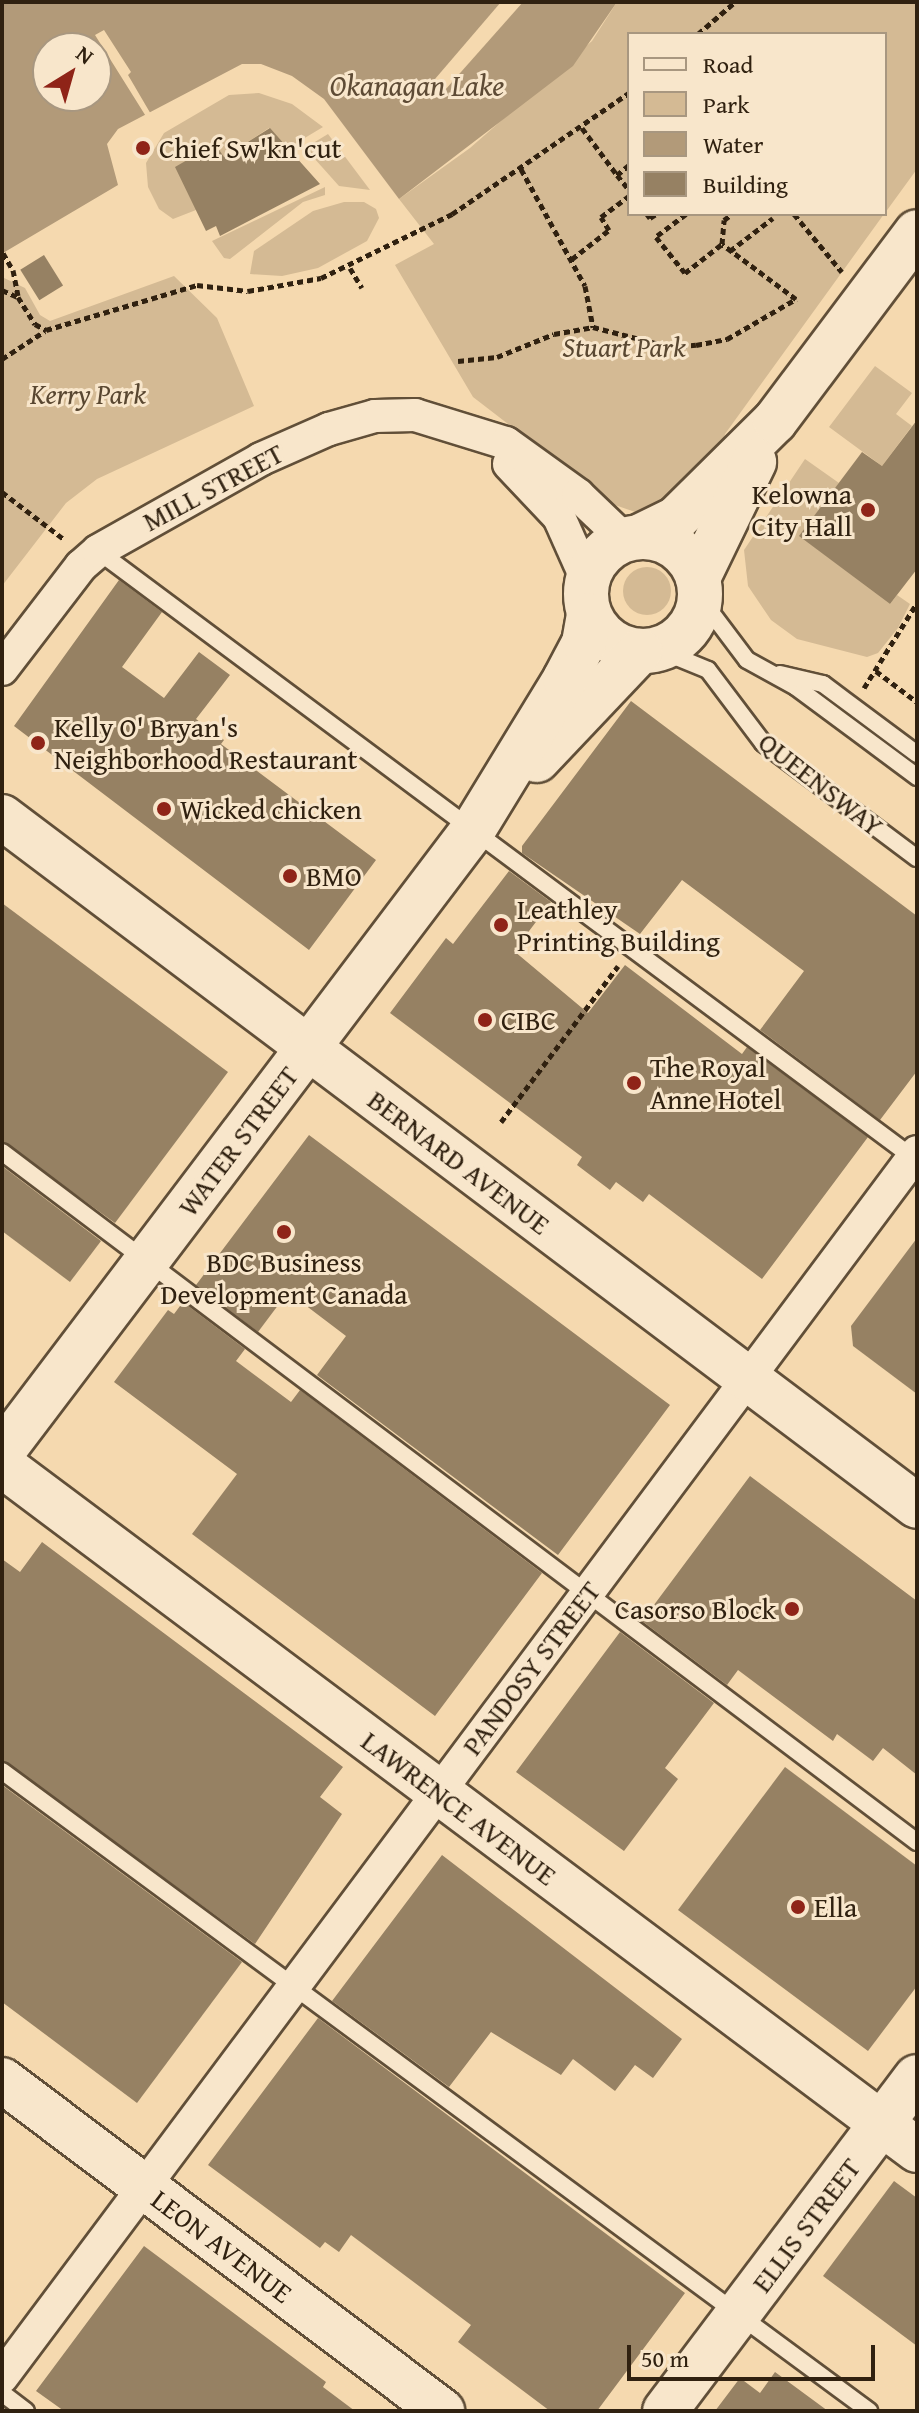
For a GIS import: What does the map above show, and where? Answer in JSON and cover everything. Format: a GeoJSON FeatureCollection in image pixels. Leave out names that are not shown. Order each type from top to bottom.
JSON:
{"type":"FeatureCollection","features":[{"type":"Feature","properties":{"kind":"street"},"geometry":{"type":"LineString","coordinates":[[588,598],[594,562],[634,537],[676,519],[775,421],[917,232]]}},
{"type":"Feature","properties":{"kind":"street","name":"MILL STREET"},"geometry":{"type":"LineString","coordinates":[[2,669],[94,554],[208,486],[329,429],[375,416],[415,415],[479,433]]}},
{"type":"Feature","properties":{"kind":"street"},"geometry":{"type":"LineString","coordinates":[[479,433],[559,517],[588,598],[611,640],[648,650],[678,639],[693,620],[699,588],[775,421]]}},
{"type":"Feature","properties":{"kind":"street"},"geometry":{"type":"LineString","coordinates":[[479,433],[506,443],[634,537],[675,546],[699,588]]}},
{"type":"Feature","properties":{"kind":"street","name":"WATER STREET"},"geometry":{"type":"LineString","coordinates":[[2,1452],[473,830],[584,643],[588,598]]}},
{"type":"Feature","properties":{"kind":"street","name":"WATER STREET"},"geometry":{"type":"LineString","coordinates":[[473,830],[648,650]]}},
{"type":"Feature","properties":{"kind":"street","name":"BERNARD AVENUE"},"geometry":{"type":"LineString","coordinates":[[2,817],[917,1506]]}},
{"type":"Feature","properties":{"kind":"street","name":"PANDOSY STREET"},"geometry":{"type":"LineString","coordinates":[[2,2377],[916,1157]]}},
{"type":"Feature","properties":{"kind":"street","name":"LAWRENCE AVENUE"},"geometry":{"type":"LineString","coordinates":[[2,1465],[917,2150]]}},
{"type":"Feature","properties":{"kind":"street","name":"ELLIS STREET"},"geometry":{"type":"LineString","coordinates":[[665,2411],[917,2077]]}},
{"type":"Feature","properties":{"kind":"street","name":"LEON AVENUE"},"geometry":{"type":"LineString","coordinates":[[2,2080],[442,2411]]}},
{"type":"Feature","properties":{"kind":"lane"},"geometry":{"type":"LineString","coordinates":[[94,554],[916,1157]]}},
{"type":"Feature","properties":{"kind":"lane"},"geometry":{"type":"LineString","coordinates":[[699,588],[747,660],[775,674],[917,777]]}},
{"type":"Feature","properties":{"kind":"lane","name":"QUEENSWAY"},"geometry":{"type":"LineString","coordinates":[[648,650],[708,670],[763,743],[917,858]]}},
{"type":"Feature","properties":{"kind":"lane"},"geometry":{"type":"LineString","coordinates":[[775,674],[805,676],[823,684],[917,754]]}},
{"type":"Feature","properties":{"kind":"lane"},"geometry":{"type":"LineString","coordinates":[[2,1152],[917,1842]]}},
{"type":"Feature","properties":{"kind":"lane"},"geometry":{"type":"LineString","coordinates":[[2,1771],[869,2411]]}},
{"type":"Feature","properties":{"kind":"lane"},"geometry":{"type":"LineString","coordinates":[[2,2393],[26,2411]]}},
{"type":"Feature","properties":{"kind":"path"},"geometry":{"type":"LineString","coordinates":[[700,32],[735,2]]}},
{"type":"Feature","properties":{"kind":"path"},"geometry":{"type":"LineString","coordinates":[[2,359],[46,330],[197,285],[280,288],[350,268],[452,214],[627,94]]}},
{"type":"Feature","properties":{"kind":"path"},"geometry":{"type":"LineString","coordinates":[[582,128],[627,190]]}},
{"type":"Feature","properties":{"kind":"path"},"geometry":{"type":"LineString","coordinates":[[617,175],[627,167]]}},
{"type":"Feature","properties":{"kind":"path"},"geometry":{"type":"LineString","coordinates":[[521,169],[585,286],[593,327]]}},
{"type":"Feature","properties":{"kind":"path"},"geometry":{"type":"LineString","coordinates":[[572,259],[609,230],[601,217],[627,195]]}},
{"type":"Feature","properties":{"kind":"path"},"geometry":{"type":"LineString","coordinates":[[683,216],[656,237],[685,273],[722,244],[724,220],[729,216]]}},
{"type":"Feature","properties":{"kind":"path"},"geometry":{"type":"LineString","coordinates":[[730,251],[772,216]]}},
{"type":"Feature","properties":{"kind":"path"},"geometry":{"type":"LineString","coordinates":[[796,216],[829,256]]}},
{"type":"Feature","properties":{"kind":"path"},"geometry":{"type":"LineString","coordinates":[[458,361],[497,357],[554,334],[593,327],[671,347],[696,345],[727,339],[796,299],[722,244]]}},
{"type":"Feature","properties":{"kind":"path"},"geometry":{"type":"LineString","coordinates":[[3,253],[13,270],[18,297],[35,324],[46,330]]}},
{"type":"Feature","properties":{"kind":"path"},"geometry":{"type":"LineString","coordinates":[[350,268],[362,288]]}},
{"type":"Feature","properties":{"kind":"path"},"geometry":{"type":"LineString","coordinates":[[2,290],[18,297]]}},
{"type":"Feature","properties":{"kind":"path"},"geometry":{"type":"LineString","coordinates":[[2,492],[94,554]]}},
{"type":"Feature","properties":{"kind":"path"},"geometry":{"type":"LineString","coordinates":[[861,692],[917,603]]}},
{"type":"Feature","properties":{"kind":"path"},"geometry":{"type":"LineString","coordinates":[[876,671],[917,702]]}},
{"type":"Feature","properties":{"kind":"path"},"geometry":{"type":"LineString","coordinates":[[501,1122],[632,948]]}},
{"type":"Feature","properties":{"kind":"green space","name":"Stuart Park"},"geometry":{"type":"Polygon","coordinates":[[[617,2],[917,2],[917,169],[887,210],[887,32],[627,32],[627,216],[883,216],[725,434],[721,455],[678,506],[641,514],[612,504],[473,397],[395,265],[434,244],[399,199],[470,148],[592,41],[617,2]]]}},
{"type":"Feature","properties":{"kind":"green space"},"geometry":{"type":"Polygon","coordinates":[[[259,93],[292,104],[323,127],[288,148],[269,128],[224,157],[196,210],[173,219],[159,209],[148,187],[146,163],[164,133],[229,95],[259,93]]]}},
{"type":"Feature","properties":{"kind":"green space"},"geometry":{"type":"Polygon","coordinates":[[[328,134],[370,190],[339,186],[305,148],[328,134]]]}},
{"type":"Feature","properties":{"kind":"green space"},"geometry":{"type":"Polygon","coordinates":[[[325,187],[325,195],[303,202],[230,259],[224,258],[212,241],[325,187]]]}},
{"type":"Feature","properties":{"kind":"green space"},"geometry":{"type":"Polygon","coordinates":[[[344,202],[364,202],[376,209],[379,218],[367,241],[318,268],[282,276],[250,274],[254,251],[313,211],[344,202]]]}},
{"type":"Feature","properties":{"kind":"green space","name":"Kerry Park"},"geometry":{"type":"Polygon","coordinates":[[[174,276],[217,318],[254,406],[97,479],[66,503],[2,586],[2,277],[25,288],[40,315],[50,321],[174,276]]]}},
{"type":"Feature","properties":{"kind":"green space"},"geometry":{"type":"Polygon","coordinates":[[[875,366],[912,393],[896,414],[912,426],[882,466],[829,427],[875,366]]]}},
{"type":"Feature","properties":{"kind":"green space"},"geometry":{"type":"Polygon","coordinates":[[[805,459],[839,483],[800,536],[890,604],[897,595],[910,604],[898,628],[878,653],[867,657],[797,639],[771,620],[748,586],[744,550],[805,459]]]}},
{"type":"Feature","properties":{"kind":"green space"},"geometry":{"type":"Polygon","coordinates":[[[647,567],[656,568],[664,574],[670,582],[670,600],[664,608],[656,614],[647,615],[638,614],[630,608],[624,600],[623,591],[624,582],[630,574],[638,568],[647,567]]]}},
{"type":"Feature","properties":{"kind":"water","name":"Okanagan Lake"},"geometry":{"type":"Polygon","coordinates":[[[2,2],[617,2],[573,66],[399,199],[324,99],[292,76],[261,64],[242,64],[118,129],[107,144],[118,185],[3,253],[2,277],[2,2]]]}},
{"type":"Feature","properties":{"kind":"pier"},"geometry":{"type":"Polygon","coordinates":[[[501,2],[523,2],[445,90],[435,79],[501,2]]]}},
{"type":"Feature","properties":{"kind":"pier"},"geometry":{"type":"Polygon","coordinates":[[[112,42],[131,72],[128,75],[152,116],[147,118],[112,62],[112,42]]]}},
{"type":"Feature","properties":{"kind":"building"},"geometry":{"type":"Polygon","coordinates":[[[270,128],[320,184],[220,236],[216,226],[206,231],[175,167],[215,144],[224,157],[270,128]]]}},
{"type":"Feature","properties":{"kind":"building"},"geometry":{"type":"Polygon","coordinates":[[[44,255],[63,286],[39,300],[20,270],[44,255]]]}},
{"type":"Feature","properties":{"kind":"building","name":"Kelowna City Hall"},"geometry":{"type":"Polygon","coordinates":[[[917,420],[917,569],[890,604],[799,536],[862,452],[882,466],[917,420]]]}},
{"type":"Feature","properties":{"kind":"building"},"geometry":{"type":"Polygon","coordinates":[[[119,580],[162,612],[122,667],[164,698],[199,652],[230,675],[196,719],[224,740],[221,744],[376,860],[309,950],[14,726],[119,580]]]}},
{"type":"Feature","properties":{"kind":"building"},"geometry":{"type":"Polygon","coordinates":[[[631,701],[917,916],[917,1071],[880,1120],[760,1030],[804,971],[682,880],[640,934],[522,853],[522,846],[631,701]]]}},
{"type":"Feature","properties":{"kind":"building"},"geometry":{"type":"Polygon","coordinates":[[[509,871],[551,902],[514,951],[588,1013],[625,965],[742,1054],[747,1047],[868,1137],[762,1279],[649,1194],[643,1202],[616,1182],[610,1190],[577,1165],[582,1157],[390,1013],[446,938],[453,944],[509,871]]]}},
{"type":"Feature","properties":{"kind":"building"},"geometry":{"type":"Polygon","coordinates":[[[2,903],[228,1072],[115,1223],[2,1141],[2,903]]]}},
{"type":"Feature","properties":{"kind":"building"},"geometry":{"type":"Polygon","coordinates":[[[309,1135],[670,1405],[558,1555],[317,1375],[346,1336],[288,1292],[258,1332],[196,1285],[309,1135]]]}},
{"type":"Feature","properties":{"kind":"building"},"geometry":{"type":"Polygon","coordinates":[[[2,1166],[101,1241],[70,1282],[2,1231],[2,1166]]]}},
{"type":"Feature","properties":{"kind":"building"},"geometry":{"type":"Polygon","coordinates":[[[917,1238],[917,1394],[853,1346],[851,1326],[917,1238]]]}},
{"type":"Feature","properties":{"kind":"building"},"geometry":{"type":"Polygon","coordinates":[[[183,1302],[245,1349],[236,1361],[291,1402],[300,1390],[542,1573],[435,1716],[192,1534],[237,1474],[114,1382],[168,1310],[174,1314],[183,1302]]]}},
{"type":"Feature","properties":{"kind":"building"},"geometry":{"type":"Polygon","coordinates":[[[750,1476],[917,1601],[917,1775],[883,1748],[873,1761],[837,1734],[833,1741],[738,1670],[727,1685],[642,1621],[750,1476]]]}},
{"type":"Feature","properties":{"kind":"building"},"geometry":{"type":"Polygon","coordinates":[[[42,1542],[343,1767],[320,1797],[342,1814],[255,1944],[2,1760],[2,1559],[20,1572],[42,1542]]]}},
{"type":"Feature","properties":{"kind":"building"},"geometry":{"type":"Polygon","coordinates":[[[620,1632],[714,1703],[665,1768],[678,1779],[624,1851],[516,1772],[620,1632]]]}},
{"type":"Feature","properties":{"kind":"building","name":"Ella"},"geometry":{"type":"Polygon","coordinates":[[[785,1767],[917,1866],[917,1986],[868,2051],[678,1910],[785,1767]]]}},
{"type":"Feature","properties":{"kind":"building"},"geometry":{"type":"Polygon","coordinates":[[[2,1785],[242,1962],[137,2103],[2,2002],[2,1785]]]}},
{"type":"Feature","properties":{"kind":"building"},"geometry":{"type":"Polygon","coordinates":[[[442,1855],[682,2039],[653,2078],[635,2065],[615,2091],[573,2059],[561,2075],[491,2032],[449,2087],[332,2001],[442,1855]]]}},
{"type":"Feature","properties":{"kind":"building"},"geometry":{"type":"Polygon","coordinates":[[[318,2018],[685,2293],[597,2411],[550,2411],[458,2342],[471,2325],[351,2235],[339,2252],[325,2242],[320,2248],[208,2165],[318,2018]]]}},
{"type":"Feature","properties":{"kind":"building"},"geometry":{"type":"Polygon","coordinates":[[[894,2181],[917,2198],[917,2346],[823,2276],[894,2181]]]}},
{"type":"Feature","properties":{"kind":"building"},"geometry":{"type":"Polygon","coordinates":[[[144,2246],[326,2382],[323,2387],[355,2411],[64,2411],[36,2391],[144,2246]]]}},
{"type":"Feature","properties":{"kind":"building"},"geometry":{"type":"Polygon","coordinates":[[[775,2372],[828,2411],[715,2411],[740,2378],[760,2393],[775,2372]]]}},
{"type":"Feature","properties":{"kind":"place","name":"Chief Sw'kn'cut"},"geometry":{"type":"Point","coordinates":[143,148]}},
{"type":"Feature","properties":{"kind":"place","name":"Kelowna City Hall"},"geometry":{"type":"Point","coordinates":[868,510]}},
{"type":"Feature","properties":{"kind":"place","name":"Kelly O' Bryan's Neighborhood Restaurant"},"geometry":{"type":"Point","coordinates":[38,743]}},
{"type":"Feature","properties":{"kind":"place","name":"Wicked chicken"},"geometry":{"type":"Point","coordinates":[164,809]}},
{"type":"Feature","properties":{"kind":"place","name":"BMO"},"geometry":{"type":"Point","coordinates":[290,876]}},
{"type":"Feature","properties":{"kind":"place","name":"Leathley Printing Building"},"geometry":{"type":"Point","coordinates":[501,925]}},
{"type":"Feature","properties":{"kind":"place","name":"CIBC"},"geometry":{"type":"Point","coordinates":[485,1020]}},
{"type":"Feature","properties":{"kind":"place","name":"The Royal Anne Hotel"},"geometry":{"type":"Point","coordinates":[634,1083]}},
{"type":"Feature","properties":{"kind":"place","name":"BDC Business Development Canada"},"geometry":{"type":"Point","coordinates":[284,1232]}},
{"type":"Feature","properties":{"kind":"place","name":"Casorso Block"},"geometry":{"type":"Point","coordinates":[792,1609]}},
{"type":"Feature","properties":{"kind":"place","name":"Ella"},"geometry":{"type":"Point","coordinates":[798,1907]}}]}
